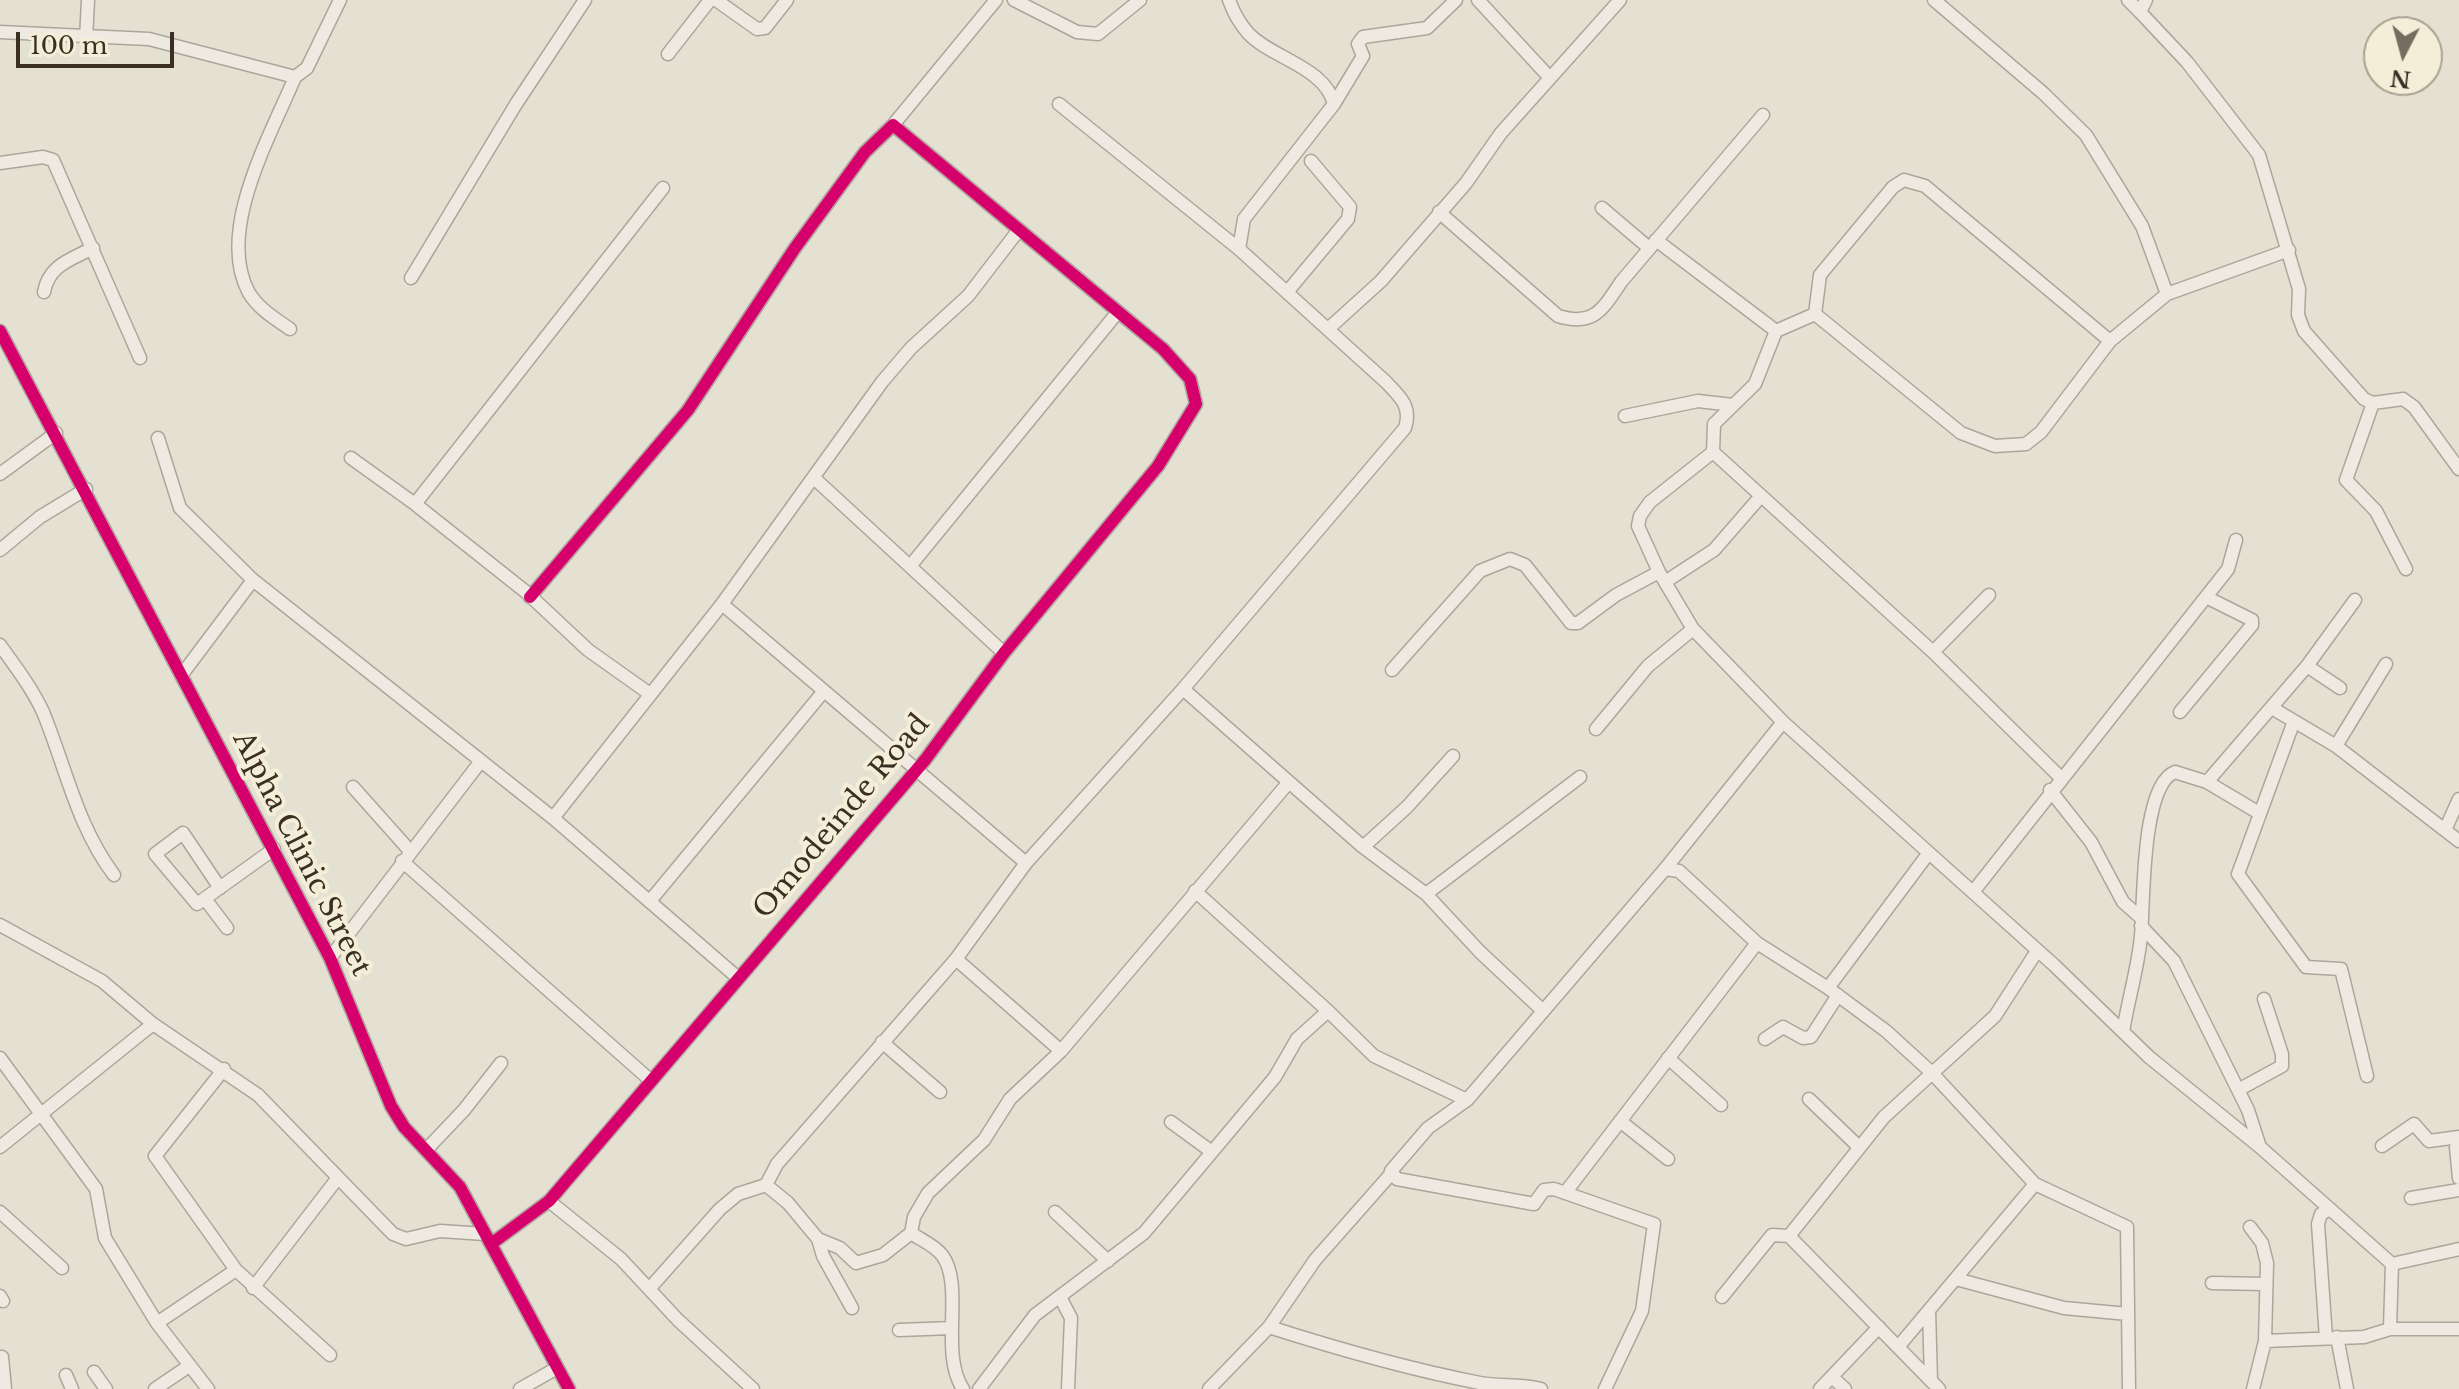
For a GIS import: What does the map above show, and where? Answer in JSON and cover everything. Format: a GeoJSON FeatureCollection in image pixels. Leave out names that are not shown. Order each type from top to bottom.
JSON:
{"type":"FeatureCollection","features":[{"type":"Feature","properties":{"kind":"street"},"geometry":{"type":"LineString","coordinates":[[86,39],[88,0]]}},
{"type":"Feature","properties":{"kind":"street"},"geometry":{"type":"LineString","coordinates":[[290,329],[261,309],[248,291],[241,262],[240,222],[247,190],[295,77],[307,68],[340,0]]}},
{"type":"Feature","properties":{"kind":"street"},"geometry":{"type":"LineString","coordinates":[[411,278],[516,104],[585,0]]}},
{"type":"Feature","properties":{"kind":"street"},"geometry":{"type":"LineString","coordinates":[[668,54],[713,0],[757,29],[765,28],[787,0]]}},
{"type":"Feature","properties":{"kind":"street"},"geometry":{"type":"LineString","coordinates":[[530,597],[688,410],[795,248],[865,152],[893,125],[996,0]]}},
{"type":"Feature","properties":{"kind":"street"},"geometry":{"type":"LineString","coordinates":[[1014,0],[1077,32],[1098,34],[1140,0]]}},
{"type":"Feature","properties":{"kind":"street"},"geometry":{"type":"LineString","coordinates":[[1229,0],[1247,31],[1313,77],[1332,94],[1334,104]]}},
{"type":"Feature","properties":{"kind":"street"},"geometry":{"type":"LineString","coordinates":[[1239,249],[1244,219],[1334,104],[1363,56],[1358,44],[1363,37],[1427,28],[1456,0]]}},
{"type":"Feature","properties":{"kind":"street"},"geometry":{"type":"LineString","coordinates":[[1478,0],[1550,78]]}},
{"type":"Feature","properties":{"kind":"street"},"geometry":{"type":"LineString","coordinates":[[1328,329],[1374,289],[1550,78],[1620,0]]}},
{"type":"Feature","properties":{"kind":"street"},"geometry":{"type":"LineString","coordinates":[[1934,0],[2019,71],[2086,135],[2142,226],[2167,294]]}},
{"type":"Feature","properties":{"kind":"street"},"geometry":{"type":"LineString","coordinates":[[2128,0],[2187,62],[2259,155],[2299,289],[2298,315],[2304,331],[2364,399],[2373,403],[2403,399],[2414,407],[2459,469]]}},
{"type":"Feature","properties":{"kind":"street"},"geometry":{"type":"LineString","coordinates":[[2140,12],[2146,0]]}},
{"type":"Feature","properties":{"kind":"street"},"geometry":{"type":"LineString","coordinates":[[0,32],[86,39],[149,39],[295,77]]}},
{"type":"Feature","properties":{"kind":"street"},"geometry":{"type":"LineString","coordinates":[[650,1288],[720,1209],[738,1194],[766,1185],[777,1164],[956,959],[1026,863],[1183,689],[1405,428],[1409,415],[1404,402],[1288,291],[1103,136],[1059,104]]}},
{"type":"Feature","properties":{"kind":"street"},"geometry":{"type":"LineString","coordinates":[[1439,212],[1558,316],[1583,321],[1599,315],[1652,244],[1763,115]]}},
{"type":"Feature","properties":{"kind":"street"},"geometry":{"type":"LineString","coordinates":[[893,125],[997,209],[1018,231],[1117,313],[911,565]]}},
{"type":"Feature","properties":{"kind":"street"},"geometry":{"type":"LineString","coordinates":[[0,163],[43,157],[53,160],[140,358]]}},
{"type":"Feature","properties":{"kind":"street"},"geometry":{"type":"LineString","coordinates":[[1288,291],[1348,219],[1350,207],[1311,161]]}},
{"type":"Feature","properties":{"kind":"street"},"geometry":{"type":"LineString","coordinates":[[1815,314],[1820,275],[1893,187],[1904,180],[1925,186],[2110,341]]}},
{"type":"Feature","properties":{"kind":"street"},"geometry":{"type":"LineString","coordinates":[[415,504],[663,188]]}},
{"type":"Feature","properties":{"kind":"street"},"geometry":{"type":"LineString","coordinates":[[1602,208],[1776,331]]}},
{"type":"Feature","properties":{"kind":"street"},"geometry":{"type":"LineString","coordinates":[[553,818],[722,604],[882,382],[911,348],[968,296],[1018,231]]}},
{"type":"Feature","properties":{"kind":"street"},"geometry":{"type":"LineString","coordinates":[[44,292],[47,276],[53,269],[93,248]]}},
{"type":"Feature","properties":{"kind":"street"},"geometry":{"type":"LineString","coordinates":[[1815,314],[1961,433],[1995,446],[2026,444],[2041,432],[2110,341],[2167,294],[2289,250]]}},
{"type":"Feature","properties":{"kind":"street","name":"Omodeinde Road"},"geometry":{"type":"LineString","coordinates":[[488,1239],[549,1201],[649,1079],[916,769],[1004,653],[1158,466],[1192,415],[1196,395],[1190,379],[1163,349],[1117,313]]}},
{"type":"Feature","properties":{"kind":"street"},"geometry":{"type":"LineString","coordinates":[[1815,314],[1776,331],[1755,384],[1714,424],[1713,452],[1650,502],[1640,516],[1638,526],[1662,577],[1693,629],[1783,722],[2123,1032],[2392,1264]]}},
{"type":"Feature","properties":{"kind":"street","name":"Alpha Clinic Street"},"geometry":{"type":"LineString","coordinates":[[0,331],[183,673],[330,958],[391,1106],[404,1127],[460,1187],[569,1389]]}},
{"type":"Feature","properties":{"kind":"street"},"geometry":{"type":"LineString","coordinates":[[1625,416],[1698,401],[1733,405]]}},
{"type":"Feature","properties":{"kind":"street"},"geometry":{"type":"LineString","coordinates":[[2373,403],[2346,480],[2376,511],[2406,569]]}},
{"type":"Feature","properties":{"kind":"street"},"geometry":{"type":"LineString","coordinates":[[0,474],[56,433]]}},
{"type":"Feature","properties":{"kind":"street"},"geometry":{"type":"LineString","coordinates":[[158,438],[180,508],[253,580],[553,818],[737,977]]}},
{"type":"Feature","properties":{"kind":"street"},"geometry":{"type":"LineString","coordinates":[[1713,452],[1933,652],[2060,777]]}},
{"type":"Feature","properties":{"kind":"street"},"geometry":{"type":"LineString","coordinates":[[351,458],[415,504],[530,597],[588,650],[650,694]]}},
{"type":"Feature","properties":{"kind":"street"},"geometry":{"type":"LineString","coordinates":[[814,478],[1004,653]]}},
{"type":"Feature","properties":{"kind":"street"},"geometry":{"type":"LineString","coordinates":[[0,550],[40,517],[86,489]]}},
{"type":"Feature","properties":{"kind":"street"},"geometry":{"type":"LineString","coordinates":[[1392,670],[1480,571],[1510,559],[1525,565],[1571,623],[1578,623],[1616,595],[1662,577],[1714,550],[1761,496]]}},
{"type":"Feature","properties":{"kind":"street"},"geometry":{"type":"LineString","coordinates":[[1973,892],[2060,777],[2228,569],[2236,540]]}},
{"type":"Feature","properties":{"kind":"street"},"geometry":{"type":"LineString","coordinates":[[183,673],[253,580]]}},
{"type":"Feature","properties":{"kind":"street"},"geometry":{"type":"LineString","coordinates":[[1933,652],[1989,595]]}},
{"type":"Feature","properties":{"kind":"street"},"geometry":{"type":"LineString","coordinates":[[2180,712],[2252,625],[2252,620],[2206,597]]}},
{"type":"Feature","properties":{"kind":"street"},"geometry":{"type":"LineString","coordinates":[[2207,782],[2307,666],[2355,600]]}},
{"type":"Feature","properties":{"kind":"street"},"geometry":{"type":"LineString","coordinates":[[722,604],[1026,863]]}},
{"type":"Feature","properties":{"kind":"street"},"geometry":{"type":"LineString","coordinates":[[1596,729],[1648,666],[1693,629]]}},
{"type":"Feature","properties":{"kind":"street"},"geometry":{"type":"LineString","coordinates":[[0,645],[42,710],[82,820],[99,855],[114,875]]}},
{"type":"Feature","properties":{"kind":"street"},"geometry":{"type":"LineString","coordinates":[[2336,746],[2386,664]]}},
{"type":"Feature","properties":{"kind":"street"},"geometry":{"type":"LineString","coordinates":[[2307,666],[2340,688]]}},
{"type":"Feature","properties":{"kind":"street"},"geometry":{"type":"LineString","coordinates":[[1183,689],[1363,847],[1426,894],[1480,952],[1541,1009]]}},
{"type":"Feature","properties":{"kind":"street"},"geometry":{"type":"LineString","coordinates":[[650,901],[824,691]]}},
{"type":"Feature","properties":{"kind":"street"},"geometry":{"type":"LineString","coordinates":[[2272,708],[2336,746],[2459,841]]}},
{"type":"Feature","properties":{"kind":"street"},"geometry":{"type":"LineString","coordinates":[[2294,721],[2239,866],[2240,877],[2306,967],[2341,969],[2367,1076]]}},
{"type":"Feature","properties":{"kind":"street"},"geometry":{"type":"LineString","coordinates":[[1209,1389],[1269,1327],[1315,1260],[1428,1128],[1467,1100],[1541,1009],[1665,869],[1783,722]]}},
{"type":"Feature","properties":{"kind":"street"},"geometry":{"type":"LineString","coordinates":[[1363,847],[1407,807],[1453,756]]}},
{"type":"Feature","properties":{"kind":"street"},"geometry":{"type":"LineString","coordinates":[[330,958],[481,761]]}},
{"type":"Feature","properties":{"kind":"street"},"geometry":{"type":"LineString","coordinates":[[2123,1032],[2141,922],[2150,824],[2162,782],[2168,775],[2179,772],[2207,782],[2259,813]]}},
{"type":"Feature","properties":{"kind":"street"},"geometry":{"type":"LineString","coordinates":[[1426,894],[1580,777]]}},
{"type":"Feature","properties":{"kind":"street"},"geometry":{"type":"LineString","coordinates":[[766,1185],[788,1203],[818,1239],[861,1263],[883,1255],[911,1233],[914,1217],[928,1193],[984,1140],[1010,1099],[1061,1051],[1289,782]]}},
{"type":"Feature","properties":{"kind":"street"},"geometry":{"type":"LineString","coordinates":[[353,787],[406,856],[649,1079]]}},
{"type":"Feature","properties":{"kind":"street"},"geometry":{"type":"LineString","coordinates":[[2050,790],[2091,842],[2123,902],[2174,961],[2238,1090],[2256,1129],[2260,1147]]}},
{"type":"Feature","properties":{"kind":"street"},"geometry":{"type":"LineString","coordinates":[[2445,830],[2459,799]]}},
{"type":"Feature","properties":{"kind":"street"},"geometry":{"type":"LineString","coordinates":[[220,888],[183,833],[155,854],[197,904],[205,899],[274,849]]}},
{"type":"Feature","properties":{"kind":"street"},"geometry":{"type":"LineString","coordinates":[[1765,1039],[1783,1027],[1803,1038],[1811,1037],[1833,992],[1928,854]]}},
{"type":"Feature","properties":{"kind":"street"},"geometry":{"type":"LineString","coordinates":[[1665,869],[1679,871],[1736,920],[1757,943],[1833,992],[1932,1073],[2035,1184],[2127,1227],[2129,1389]]}},
{"type":"Feature","properties":{"kind":"street"},"geometry":{"type":"LineString","coordinates":[[1195,891],[1374,1056],[1467,1100]]}},
{"type":"Feature","properties":{"kind":"street"},"geometry":{"type":"LineString","coordinates":[[205,899],[227,928]]}},
{"type":"Feature","properties":{"kind":"street"},"geometry":{"type":"LineString","coordinates":[[0,925],[102,981],[153,1024],[224,1069],[258,1095],[337,1179],[399,1238],[440,1231],[488,1239]]}},
{"type":"Feature","properties":{"kind":"street"},"geometry":{"type":"LineString","coordinates":[[1565,1193],[1757,943]]}},
{"type":"Feature","properties":{"kind":"street"},"geometry":{"type":"LineString","coordinates":[[1789,1236],[1884,1117],[1995,1016],[2037,951]]}},
{"type":"Feature","properties":{"kind":"street"},"geometry":{"type":"LineString","coordinates":[[956,959],[1061,1051]]}},
{"type":"Feature","properties":{"kind":"street"},"geometry":{"type":"LineString","coordinates":[[2238,1090],[2282,1066],[2282,1054],[2264,999]]}},
{"type":"Feature","properties":{"kind":"street"},"geometry":{"type":"LineString","coordinates":[[979,1389],[1035,1315],[1144,1233],[1275,1077],[1297,1039],[1328,1011]]}},
{"type":"Feature","properties":{"kind":"street"},"geometry":{"type":"LineString","coordinates":[[0,1147],[153,1024]]}},
{"type":"Feature","properties":{"kind":"street"},"geometry":{"type":"LineString","coordinates":[[882,1042],[940,1092]]}},
{"type":"Feature","properties":{"kind":"street"},"geometry":{"type":"LineString","coordinates":[[0,1058],[96,1189],[105,1238],[157,1323],[208,1389]]}},
{"type":"Feature","properties":{"kind":"street"},"geometry":{"type":"LineString","coordinates":[[1668,1058],[1721,1105]]}},
{"type":"Feature","properties":{"kind":"street"},"geometry":{"type":"LineString","coordinates":[[426,1150],[464,1110],[501,1063]]}},
{"type":"Feature","properties":{"kind":"street"},"geometry":{"type":"LineString","coordinates":[[224,1069],[155,1156],[236,1270],[330,1355]]}},
{"type":"Feature","properties":{"kind":"street"},"geometry":{"type":"LineString","coordinates":[[1809,1099],[1859,1147]]}},
{"type":"Feature","properties":{"kind":"street"},"geometry":{"type":"LineString","coordinates":[[1620,1121],[1668,1159]]}},
{"type":"Feature","properties":{"kind":"street"},"geometry":{"type":"LineString","coordinates":[[1171,1122],[1212,1152]]}},
{"type":"Feature","properties":{"kind":"street"},"geometry":{"type":"LineString","coordinates":[[2382,1146],[2414,1124],[2429,1141],[2457,1142],[2459,1178]]}},
{"type":"Feature","properties":{"kind":"street"},"geometry":{"type":"LineString","coordinates":[[1390,1175],[1397,1179],[1534,1204],[1548,1188],[1654,1224],[1642,1311],[1605,1389]]}},
{"type":"Feature","properties":{"kind":"street"},"geometry":{"type":"LineString","coordinates":[[253,1288],[337,1179]]}},
{"type":"Feature","properties":{"kind":"street"},"geometry":{"type":"LineString","coordinates":[[1898,1347],[2035,1184]]}},
{"type":"Feature","properties":{"kind":"street"},"geometry":{"type":"LineString","coordinates":[[2411,1198],[2459,1190]]}},
{"type":"Feature","properties":{"kind":"street"},"geometry":{"type":"LineString","coordinates":[[549,1201],[650,1288],[678,1320],[753,1389]]}},
{"type":"Feature","properties":{"kind":"street"},"geometry":{"type":"LineString","coordinates":[[2330,1209],[2321,1214],[2318,1224],[2331,1338],[2347,1389]]}},
{"type":"Feature","properties":{"kind":"street"},"geometry":{"type":"LineString","coordinates":[[0,1212],[62,1268]]}},
{"type":"Feature","properties":{"kind":"street"},"geometry":{"type":"LineString","coordinates":[[1055,1212],[1108,1261]]}},
{"type":"Feature","properties":{"kind":"street"},"geometry":{"type":"LineString","coordinates":[[2250,1227],[2265,1249],[2265,1341],[2253,1389]]}},
{"type":"Feature","properties":{"kind":"street"},"geometry":{"type":"LineString","coordinates":[[911,1233],[937,1250],[945,1260],[953,1367],[963,1389]]}},
{"type":"Feature","properties":{"kind":"street"},"geometry":{"type":"LineString","coordinates":[[1722,1297],[1772,1235],[1789,1236],[1935,1385]]}},
{"type":"Feature","properties":{"kind":"street"},"geometry":{"type":"LineString","coordinates":[[818,1239],[823,1256],[852,1308]]}},
{"type":"Feature","properties":{"kind":"street"},"geometry":{"type":"LineString","coordinates":[[2392,1264],[2459,1249]]}},
{"type":"Feature","properties":{"kind":"street"},"geometry":{"type":"LineString","coordinates":[[2390,1329],[2392,1264]]}},
{"type":"Feature","properties":{"kind":"street"},"geometry":{"type":"LineString","coordinates":[[157,1323],[236,1270]]}},
{"type":"Feature","properties":{"kind":"street"},"geometry":{"type":"LineString","coordinates":[[1956,1279],[2064,1308],[2128,1314]]}},
{"type":"Feature","properties":{"kind":"street"},"geometry":{"type":"LineString","coordinates":[[2212,1283],[2265,1284]]}},
{"type":"Feature","properties":{"kind":"street"},"geometry":{"type":"LineString","coordinates":[[1060,1297],[1071,1318],[1068,1389]]}},
{"type":"Feature","properties":{"kind":"street"},"geometry":{"type":"LineString","coordinates":[[1929,1310],[1935,1385]]}},
{"type":"Feature","properties":{"kind":"street"},"geometry":{"type":"LineString","coordinates":[[1269,1327],[1379,1361],[1482,1383],[1519,1383],[1541,1389]]}},
{"type":"Feature","properties":{"kind":"street"},"geometry":{"type":"LineString","coordinates":[[1820,1389],[1879,1327]]}},
{"type":"Feature","properties":{"kind":"street"},"geometry":{"type":"LineString","coordinates":[[899,1330],[952,1328]]}},
{"type":"Feature","properties":{"kind":"street"},"geometry":{"type":"LineString","coordinates":[[2265,1341],[2376,1335],[2390,1329],[2459,1329]]}},
{"type":"Feature","properties":{"kind":"street"},"geometry":{"type":"LineString","coordinates":[[2,1357],[5,1389]]}},
{"type":"Feature","properties":{"kind":"street"},"geometry":{"type":"LineString","coordinates":[[155,1389],[189,1366]]}},
{"type":"Feature","properties":{"kind":"street"},"geometry":{"type":"LineString","coordinates":[[520,1389],[557,1368]]}},
{"type":"Feature","properties":{"kind":"street"},"geometry":{"type":"LineString","coordinates":[[94,1372],[106,1389]]}},
{"type":"Feature","properties":{"kind":"street"},"geometry":{"type":"LineString","coordinates":[[66,1375],[72,1389]]}},
{"type":"Feature","properties":{"kind":"street"},"geometry":{"type":"LineString","coordinates":[[1832,1377],[1845,1389]]}},
{"type":"Feature","properties":{"kind":"cycle path"},"geometry":{"type":"LineString","coordinates":[[491,1244],[549,1201],[925,760],[1004,653],[1158,466],[1196,404],[1190,379],[1163,349],[893,125],[865,152],[795,248],[688,410],[530,597]]}},
{"type":"Feature","properties":{"kind":"cycle path"},"geometry":{"type":"LineString","coordinates":[[0,331],[330,958],[391,1106],[404,1127],[460,1187],[569,1389]]}}]}
